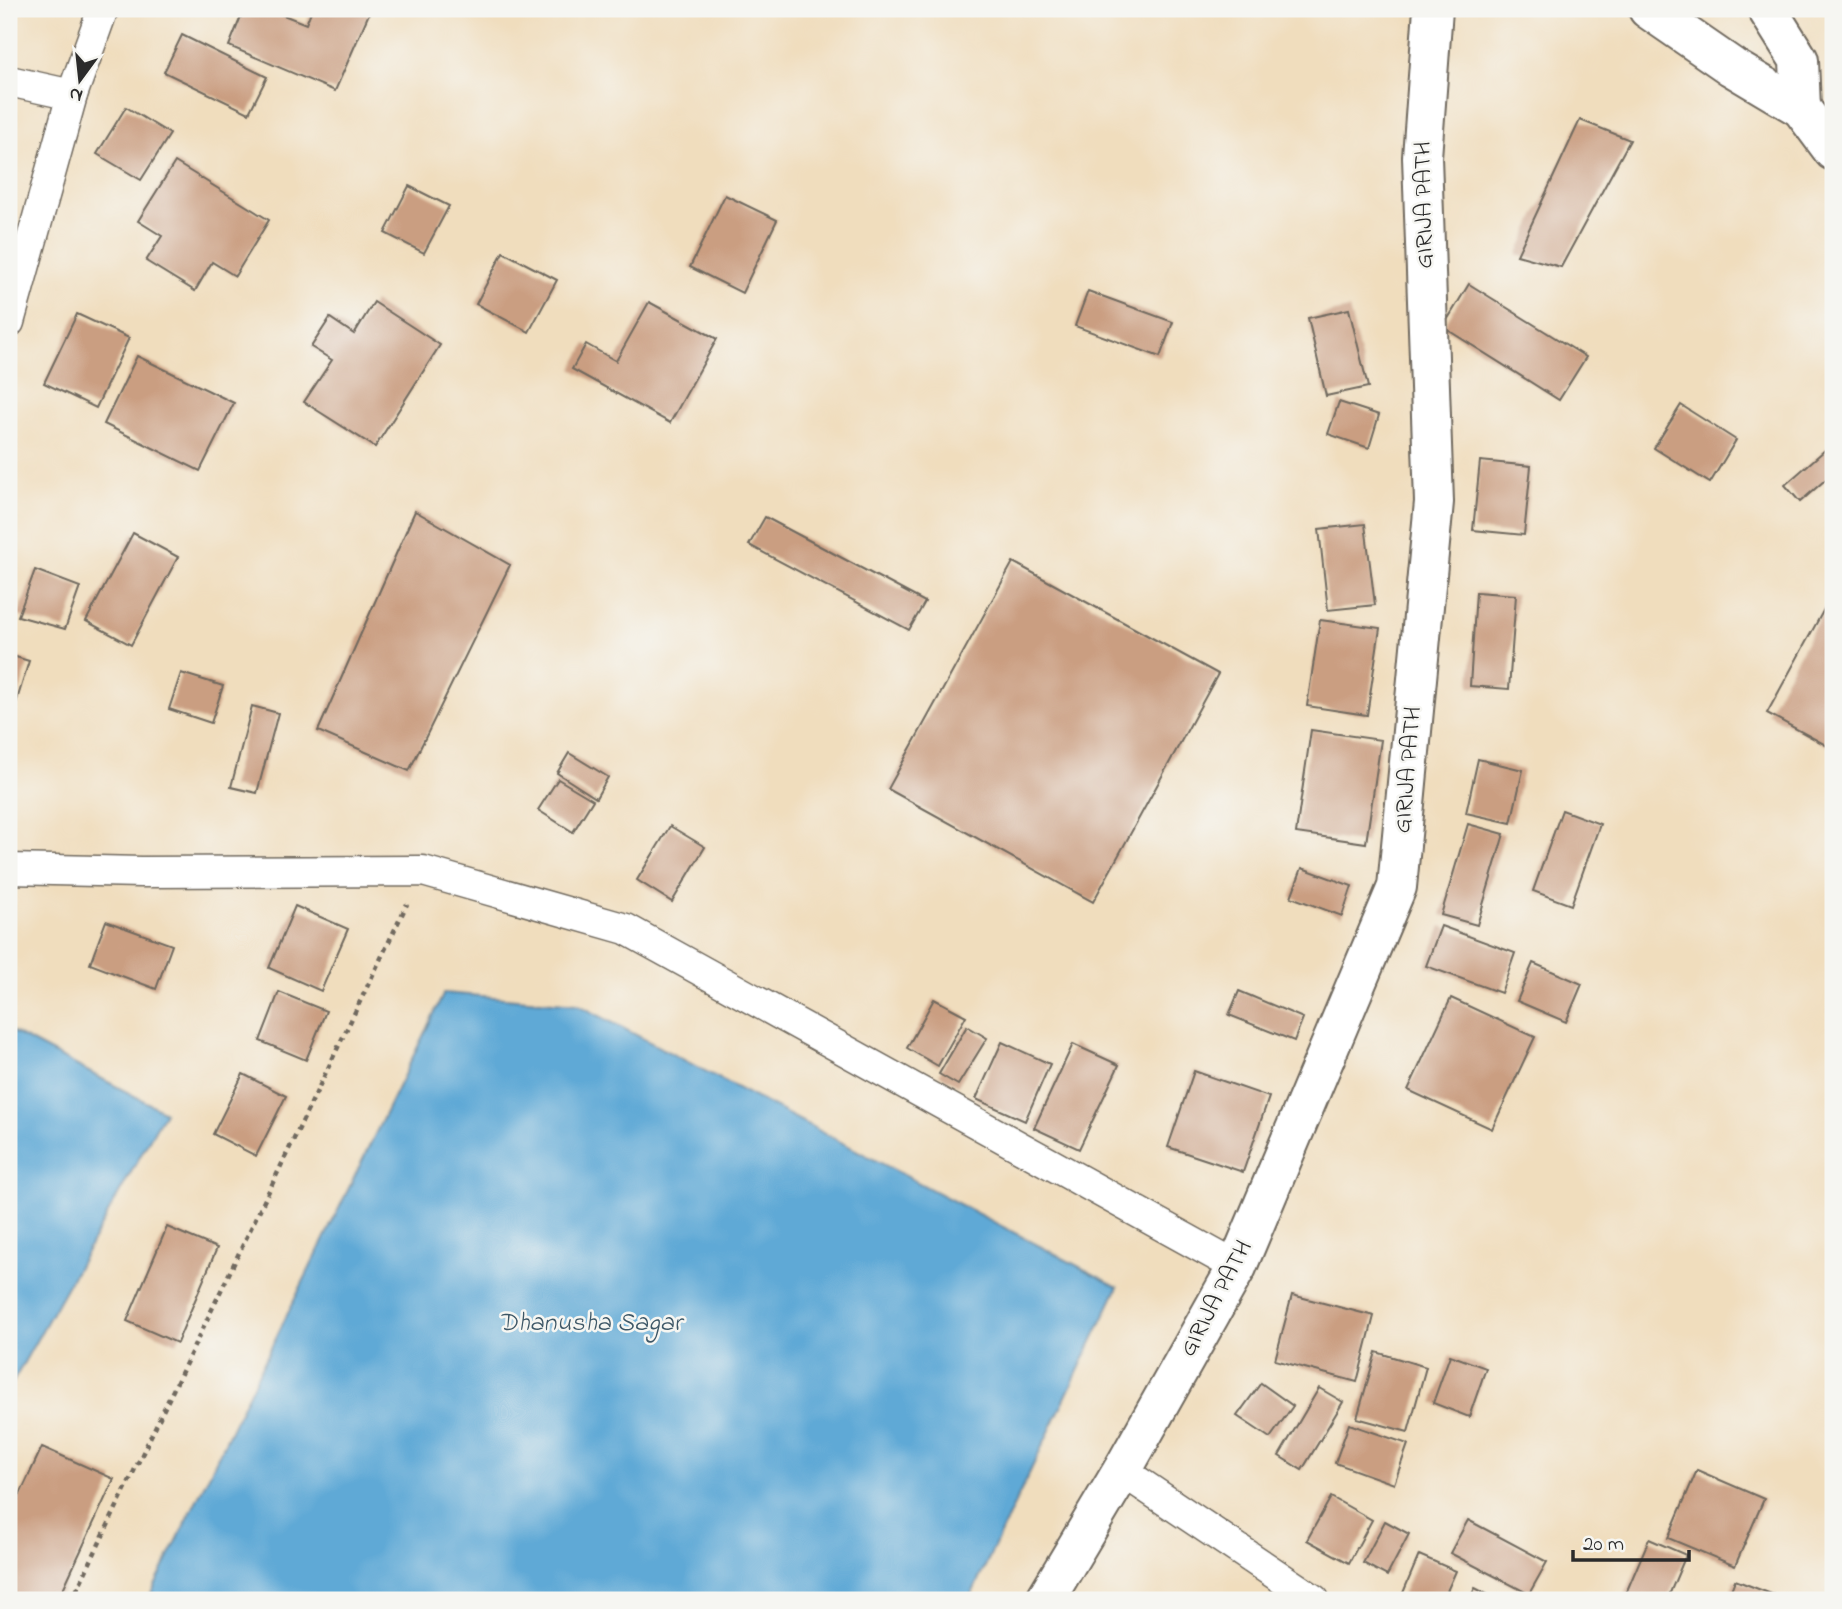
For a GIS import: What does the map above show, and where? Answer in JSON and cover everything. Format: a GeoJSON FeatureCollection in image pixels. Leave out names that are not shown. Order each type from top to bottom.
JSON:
{"type":"FeatureCollection","features":[{"type":"Feature","properties":{"kind":"main road","name":"GIRIJA PATH"},"geometry":{"type":"LineString","coordinates":[[1045,1600],[1122,1471],[1237,1266],[1398,887],[1434,502],[1422,157],[1433,9]]}},
{"type":"Feature","properties":{"kind":"main road"},"geometry":{"type":"LineString","coordinates":[[1648,9],[1732,66],[1801,108],[1833,151]]}},
{"type":"Feature","properties":{"kind":"main road"},"geometry":{"type":"LineString","coordinates":[[1767,9],[1799,60],[1801,108]]}},
{"type":"Feature","properties":{"kind":"street"},"geometry":{"type":"LineString","coordinates":[[9,323],[72,95],[103,9]]}},
{"type":"Feature","properties":{"kind":"street"},"geometry":{"type":"LineString","coordinates":[[9,81],[72,95]]}},
{"type":"Feature","properties":{"kind":"street"},"geometry":{"type":"LineString","coordinates":[[9,869],[141,872],[423,871],[626,929],[1237,1266]]}},
{"type":"Feature","properties":{"kind":"street"},"geometry":{"type":"LineString","coordinates":[[1122,1471],[1314,1600]]}},
{"type":"Feature","properties":{"kind":"path"},"geometry":{"type":"LineString","coordinates":[[72,1600],[423,871]]}},
{"type":"Feature","properties":{"kind":"water","name":"Dhanusha Sagar"},"geometry":{"type":"Polygon","coordinates":[[[444,993],[577,1004],[1118,1287],[969,1600],[148,1600],[444,993]]]}},
{"type":"Feature","properties":{"kind":"water"},"geometry":{"type":"Polygon","coordinates":[[[9,1030],[165,1112],[9,1389],[9,1030]]]}},
{"type":"Feature","properties":{"kind":"building"},"geometry":{"type":"Polygon","coordinates":[[[244,9],[268,9],[306,24],[312,9],[371,9],[335,91],[229,46],[244,9]]]}},
{"type":"Feature","properties":{"kind":"building"},"geometry":{"type":"Polygon","coordinates":[[[182,35],[267,77],[249,113],[164,72],[182,35]]]}},
{"type":"Feature","properties":{"kind":"building"},"geometry":{"type":"Polygon","coordinates":[[[126,107],[170,134],[141,180],[97,154],[126,107]]]}},
{"type":"Feature","properties":{"kind":"building"},"geometry":{"type":"Polygon","coordinates":[[[1580,120],[1630,140],[1561,267],[1517,255],[1580,120]]]}},
{"type":"Feature","properties":{"kind":"building"},"geometry":{"type":"Polygon","coordinates":[[[175,162],[269,220],[235,276],[212,262],[195,291],[146,261],[162,236],[138,221],[175,162]]]}},
{"type":"Feature","properties":{"kind":"building"},"geometry":{"type":"Polygon","coordinates":[[[409,186],[449,206],[424,253],[385,233],[409,186]]]}},
{"type":"Feature","properties":{"kind":"building"},"geometry":{"type":"Polygon","coordinates":[[[725,195],[777,220],[742,293],[690,267],[725,195]]]}},
{"type":"Feature","properties":{"kind":"building"},"geometry":{"type":"Polygon","coordinates":[[[503,252],[557,280],[529,332],[476,304],[503,252]]]}},
{"type":"Feature","properties":{"kind":"building"},"geometry":{"type":"Polygon","coordinates":[[[1469,284],[1586,357],[1559,400],[1443,327],[1469,284]]]}},
{"type":"Feature","properties":{"kind":"building"},"geometry":{"type":"Polygon","coordinates":[[[1088,291],[1173,322],[1160,357],[1075,326],[1088,291]]]}},
{"type":"Feature","properties":{"kind":"building"},"geometry":{"type":"Polygon","coordinates":[[[374,302],[440,345],[375,447],[304,402],[332,360],[311,347],[330,318],[354,334],[374,302]]]}},
{"type":"Feature","properties":{"kind":"building"},"geometry":{"type":"Polygon","coordinates":[[[649,302],[717,339],[670,423],[572,369],[586,344],[616,361],[649,302]]]}},
{"type":"Feature","properties":{"kind":"building"},"geometry":{"type":"Polygon","coordinates":[[[1349,309],[1368,387],[1326,396],[1308,318],[1349,309]]]}},
{"type":"Feature","properties":{"kind":"building"},"geometry":{"type":"Polygon","coordinates":[[[77,314],[129,338],[96,408],[44,383],[77,314]]]}},
{"type":"Feature","properties":{"kind":"building"},"geometry":{"type":"Polygon","coordinates":[[[137,356],[234,403],[200,471],[104,424],[137,356]]]}},
{"type":"Feature","properties":{"kind":"building"},"geometry":{"type":"Polygon","coordinates":[[[1339,402],[1379,415],[1369,448],[1328,434],[1339,402]]]}},
{"type":"Feature","properties":{"kind":"building"},"geometry":{"type":"Polygon","coordinates":[[[1681,405],[1736,440],[1710,483],[1654,448],[1681,405]]]}},
{"type":"Feature","properties":{"kind":"building"},"geometry":{"type":"Polygon","coordinates":[[[1833,443],[1833,473],[1800,502],[1785,485],[1833,443]]]}},
{"type":"Feature","properties":{"kind":"building"},"geometry":{"type":"Polygon","coordinates":[[[1480,461],[1531,466],[1524,535],[1473,530],[1480,461]]]}},
{"type":"Feature","properties":{"kind":"building"},"geometry":{"type":"Polygon","coordinates":[[[415,511],[510,565],[409,771],[318,731],[415,511]]]}},
{"type":"Feature","properties":{"kind":"building"},"geometry":{"type":"Polygon","coordinates":[[[765,517],[925,602],[909,630],[749,545],[765,517]]]}},
{"type":"Feature","properties":{"kind":"building"},"geometry":{"type":"Polygon","coordinates":[[[1365,524],[1375,605],[1328,610],[1319,529],[1365,524]]]}},
{"type":"Feature","properties":{"kind":"building"},"geometry":{"type":"Polygon","coordinates":[[[133,533],[178,557],[131,645],[86,621],[133,533]]]}},
{"type":"Feature","properties":{"kind":"building"},"geometry":{"type":"Polygon","coordinates":[[[1013,562],[1218,674],[1093,902],[888,789],[1013,562]]]}},
{"type":"Feature","properties":{"kind":"building"},"geometry":{"type":"Polygon","coordinates":[[[35,570],[80,587],[65,629],[18,616],[35,570]]]}},
{"type":"Feature","properties":{"kind":"building"},"geometry":{"type":"Polygon","coordinates":[[[1476,592],[1516,595],[1509,689],[1470,686],[1476,592]]]}},
{"type":"Feature","properties":{"kind":"building"},"geometry":{"type":"Polygon","coordinates":[[[1833,593],[1833,749],[1767,713],[1833,593]]]}},
{"type":"Feature","properties":{"kind":"building"},"geometry":{"type":"Polygon","coordinates":[[[1320,620],[1380,628],[1367,715],[1307,706],[1320,620]]]}},
{"type":"Feature","properties":{"kind":"building"},"geometry":{"type":"Polygon","coordinates":[[[9,655],[29,661],[9,726],[9,655]]]}},
{"type":"Feature","properties":{"kind":"building"},"geometry":{"type":"Polygon","coordinates":[[[181,673],[223,686],[211,723],[169,709],[181,673]]]}},
{"type":"Feature","properties":{"kind":"building"},"geometry":{"type":"Polygon","coordinates":[[[252,706],[278,713],[257,793],[231,787],[252,706]]]}},
{"type":"Feature","properties":{"kind":"building"},"geometry":{"type":"Polygon","coordinates":[[[1311,730],[1381,740],[1366,843],[1296,833],[1311,730]]]}},
{"type":"Feature","properties":{"kind":"building"},"geometry":{"type":"Polygon","coordinates":[[[569,753],[608,777],[596,798],[557,773],[569,753]]]}},
{"type":"Feature","properties":{"kind":"building"},"geometry":{"type":"Polygon","coordinates":[[[1478,759],[1523,770],[1511,823],[1466,813],[1478,759]]]}},
{"type":"Feature","properties":{"kind":"building"},"geometry":{"type":"Polygon","coordinates":[[[558,779],[593,800],[573,832],[538,810],[558,779]]]}},
{"type":"Feature","properties":{"kind":"building"},"geometry":{"type":"Polygon","coordinates":[[[1562,810],[1600,824],[1571,905],[1533,891],[1562,810]]]}},
{"type":"Feature","properties":{"kind":"building"},"geometry":{"type":"Polygon","coordinates":[[[1468,824],[1504,834],[1477,925],[1441,915],[1468,824]]]}},
{"type":"Feature","properties":{"kind":"building"},"geometry":{"type":"Polygon","coordinates":[[[670,826],[705,847],[672,902],[637,880],[670,826]]]}},
{"type":"Feature","properties":{"kind":"building"},"geometry":{"type":"Polygon","coordinates":[[[1302,868],[1352,886],[1342,916],[1291,897],[1302,868]]]}},
{"type":"Feature","properties":{"kind":"building"},"geometry":{"type":"Polygon","coordinates":[[[295,906],[348,929],[321,991],[269,968],[295,906]]]}},
{"type":"Feature","properties":{"kind":"building"},"geometry":{"type":"Polygon","coordinates":[[[106,921],[172,945],[156,989],[90,964],[106,921]]]}},
{"type":"Feature","properties":{"kind":"building"},"geometry":{"type":"Polygon","coordinates":[[[1441,926],[1515,953],[1501,993],[1426,966],[1441,926]]]}},
{"type":"Feature","properties":{"kind":"building"},"geometry":{"type":"Polygon","coordinates":[[[1533,963],[1582,984],[1566,1022],[1517,1001],[1533,963]]]}},
{"type":"Feature","properties":{"kind":"building"},"geometry":{"type":"Polygon","coordinates":[[[1239,991],[1303,1018],[1294,1041],[1229,1015],[1239,991]]]}},
{"type":"Feature","properties":{"kind":"building"},"geometry":{"type":"Polygon","coordinates":[[[279,992],[326,1011],[306,1060],[260,1041],[279,992]]]}},
{"type":"Feature","properties":{"kind":"building"},"geometry":{"type":"Polygon","coordinates":[[[1451,998],[1535,1037],[1492,1129],[1408,1090],[1451,998]]]}},
{"type":"Feature","properties":{"kind":"building"},"geometry":{"type":"Polygon","coordinates":[[[934,999],[966,1016],[938,1066],[907,1048],[934,999]]]}},
{"type":"Feature","properties":{"kind":"building"},"geometry":{"type":"Polygon","coordinates":[[[967,1026],[987,1038],[958,1085],[939,1074],[967,1026]]]}},
{"type":"Feature","properties":{"kind":"building"},"geometry":{"type":"Polygon","coordinates":[[[1002,1042],[1050,1064],[1025,1121],[976,1099],[1002,1042]]]}},
{"type":"Feature","properties":{"kind":"building"},"geometry":{"type":"Polygon","coordinates":[[[1073,1044],[1119,1065],[1079,1149],[1034,1128],[1073,1044]]]}},
{"type":"Feature","properties":{"kind":"building"},"geometry":{"type":"Polygon","coordinates":[[[1194,1071],[1269,1097],[1243,1172],[1168,1147],[1194,1071]]]}},
{"type":"Feature","properties":{"kind":"building"},"geometry":{"type":"Polygon","coordinates":[[[243,1074],[286,1096],[256,1156],[213,1134],[243,1074]]]}},
{"type":"Feature","properties":{"kind":"building"},"geometry":{"type":"Polygon","coordinates":[[[167,1227],[217,1248],[177,1343],[127,1321],[167,1227]]]}},
{"type":"Feature","properties":{"kind":"building"},"geometry":{"type":"Polygon","coordinates":[[[1292,1295],[1374,1316],[1357,1382],[1275,1360],[1292,1295]]]}},
{"type":"Feature","properties":{"kind":"building"},"geometry":{"type":"Polygon","coordinates":[[[1376,1352],[1426,1367],[1408,1432],[1357,1418],[1376,1352]]]}},
{"type":"Feature","properties":{"kind":"building"},"geometry":{"type":"Polygon","coordinates":[[[1450,1355],[1486,1368],[1469,1417],[1433,1403],[1450,1355]]]}},
{"type":"Feature","properties":{"kind":"building"},"geometry":{"type":"Polygon","coordinates":[[[1261,1383],[1293,1406],[1270,1438],[1237,1416],[1261,1383]]]}},
{"type":"Feature","properties":{"kind":"building"},"geometry":{"type":"Polygon","coordinates":[[[1319,1388],[1343,1402],[1302,1470],[1279,1456],[1319,1388]]]}},
{"type":"Feature","properties":{"kind":"building"},"geometry":{"type":"Polygon","coordinates":[[[1349,1424],[1408,1444],[1394,1484],[1335,1463],[1349,1424]]]}},
{"type":"Feature","properties":{"kind":"building"},"geometry":{"type":"Polygon","coordinates":[[[42,1447],[114,1479],[58,1600],[9,1600],[9,1518],[42,1447]]]}},
{"type":"Feature","properties":{"kind":"building"},"geometry":{"type":"Polygon","coordinates":[[[1697,1470],[1764,1499],[1735,1566],[1668,1538],[1697,1470]]]}},
{"type":"Feature","properties":{"kind":"building"},"geometry":{"type":"Polygon","coordinates":[[[1331,1497],[1372,1520],[1349,1563],[1307,1540],[1331,1497]]]}},
{"type":"Feature","properties":{"kind":"building"},"geometry":{"type":"Polygon","coordinates":[[[1468,1520],[1547,1562],[1529,1594],[1450,1553],[1468,1520]]]}},
{"type":"Feature","properties":{"kind":"building"},"geometry":{"type":"Polygon","coordinates":[[[1385,1521],[1409,1534],[1387,1576],[1363,1563],[1385,1521]]]}},
{"type":"Feature","properties":{"kind":"building"},"geometry":{"type":"Polygon","coordinates":[[[1649,1539],[1686,1555],[1667,1600],[1623,1600],[1649,1539]]]}},
{"type":"Feature","properties":{"kind":"building"},"geometry":{"type":"Polygon","coordinates":[[[1419,1555],[1456,1571],[1443,1600],[1400,1600],[1419,1555]]]}},
{"type":"Feature","properties":{"kind":"building"},"geometry":{"type":"Polygon","coordinates":[[[1735,1580],[1787,1600],[1727,1600],[1735,1580]]]}},
{"type":"Feature","properties":{"kind":"building"},"geometry":{"type":"Polygon","coordinates":[[[1475,1588],[1498,1600],[1469,1600],[1475,1588]]]}}]}
